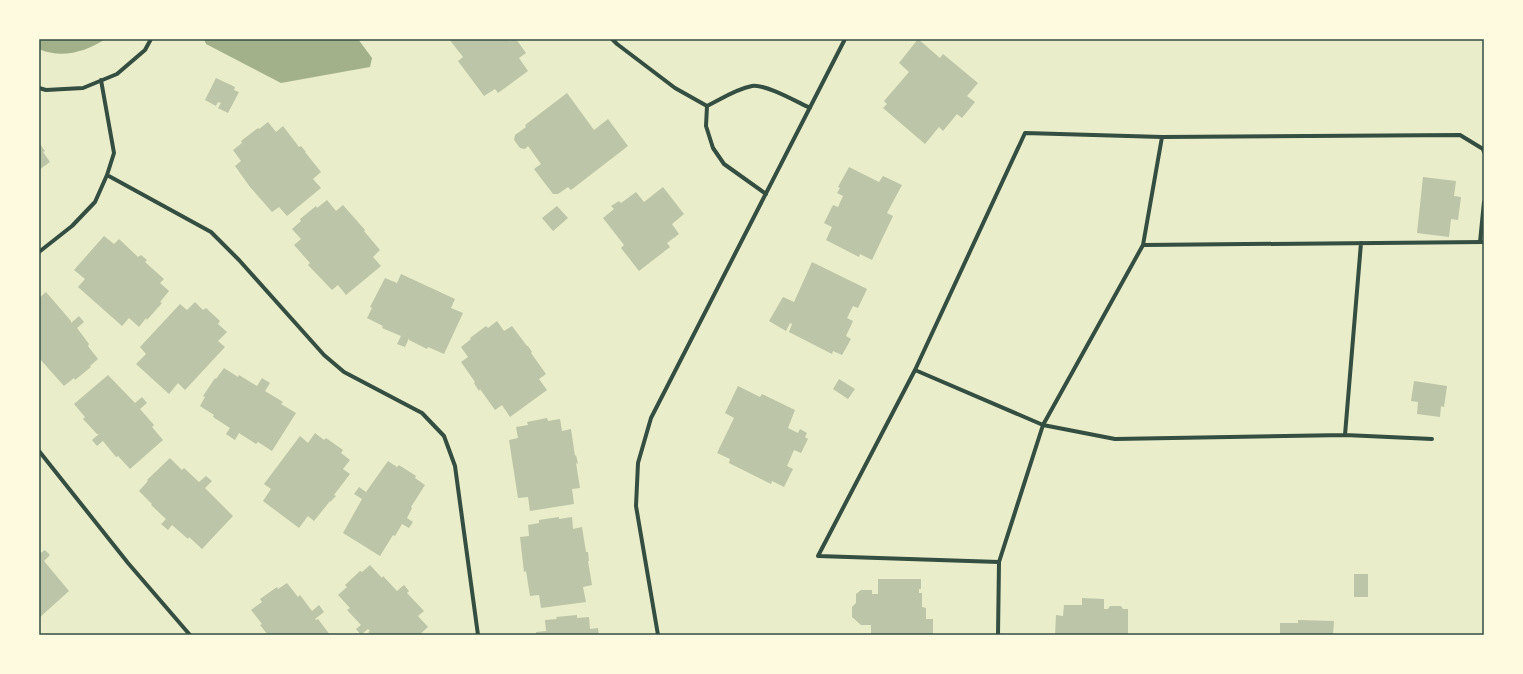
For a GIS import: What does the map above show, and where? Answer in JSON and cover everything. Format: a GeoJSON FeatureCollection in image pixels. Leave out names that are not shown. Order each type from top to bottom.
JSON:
{"type":"FeatureCollection","features":[{"type":"Feature","properties":{"kind":"street"},"geometry":{"type":"LineString","coordinates":[[39,88],[46,90],[83,88],[117,74],[145,50],[151,39]]}},
{"type":"Feature","properties":{"kind":"street"},"geometry":{"type":"LineString","coordinates":[[612,39],[675,88],[707,106]]}},
{"type":"Feature","properties":{"kind":"street"},"geometry":{"type":"LineString","coordinates":[[658,635],[636,506],[638,463],[652,418],[846,39]]}},
{"type":"Feature","properties":{"kind":"street"},"geometry":{"type":"LineString","coordinates":[[39,252],[72,226],[95,202],[108,175],[114,153],[101,80]]}},
{"type":"Feature","properties":{"kind":"street"},"geometry":{"type":"LineString","coordinates":[[707,106],[737,90],[754,86],[772,90],[810,108]]}},
{"type":"Feature","properties":{"kind":"street"},"geometry":{"type":"LineString","coordinates":[[707,106],[706,126],[713,148],[724,164],[766,194]]}},
{"type":"Feature","properties":{"kind":"street"},"geometry":{"type":"LineString","coordinates":[[999,562],[818,556],[915,370],[1025,133],[1162,137],[1460,135],[1483,149],[1484,152]]}},
{"type":"Feature","properties":{"kind":"street"},"geometry":{"type":"LineString","coordinates":[[998,635],[999,562],[1043,425],[1143,245],[1162,137]]}},
{"type":"Feature","properties":{"kind":"street"},"geometry":{"type":"LineString","coordinates":[[108,175],[211,232],[239,260],[324,355],[344,372],[422,413],[444,436],[456,466],[478,635]]}},
{"type":"Feature","properties":{"kind":"street"},"geometry":{"type":"LineString","coordinates":[[1143,245],[1482,242],[1484,202]]}},
{"type":"Feature","properties":{"kind":"street"},"geometry":{"type":"LineString","coordinates":[[1345,435],[1361,243]]}},
{"type":"Feature","properties":{"kind":"street"},"geometry":{"type":"LineString","coordinates":[[915,370],[1043,425],[1115,439],[1345,435],[1432,439]]}},
{"type":"Feature","properties":{"kind":"street"},"geometry":{"type":"LineString","coordinates":[[39,451],[128,564],[190,635]]}},
{"type":"Feature","properties":{"kind":"shaded area"},"geometry":{"type":"Polygon","coordinates":[[[39,39],[105,39],[82,51],[65,54],[47,52],[39,49],[39,39]]]}},
{"type":"Feature","properties":{"kind":"shaded area"},"geometry":{"type":"Polygon","coordinates":[[[204,39],[358,39],[372,58],[370,67],[281,83],[206,44],[204,39]]]}},
{"type":"Feature","properties":{"kind":"building"},"geometry":{"type":"Polygon","coordinates":[[[449,39],[508,39],[510,41],[512,39],[516,39],[526,53],[519,58],[528,71],[498,93],[495,89],[484,96],[458,61],[463,57],[449,39]]]}},
{"type":"Feature","properties":{"kind":"building"},"geometry":{"type":"Polygon","coordinates":[[[918,39],[940,58],[943,54],[978,83],[967,96],[975,102],[962,118],[957,114],[943,131],[939,127],[925,144],[883,108],[887,104],[884,101],[909,72],[899,63],[918,39]]]}},
{"type":"Feature","properties":{"kind":"building"},"geometry":{"type":"Polygon","coordinates":[[[216,78],[235,87],[234,90],[239,92],[228,113],[218,108],[221,103],[218,102],[216,106],[205,100],[216,78]]]}},
{"type":"Feature","properties":{"kind":"building"},"geometry":{"type":"Polygon","coordinates":[[[567,93],[594,130],[608,119],[628,146],[571,190],[568,187],[558,194],[553,194],[534,169],[541,164],[528,146],[525,149],[520,148],[514,140],[515,135],[526,127],[525,125],[567,93]]]}},
{"type":"Feature","properties":{"kind":"building"},"geometry":{"type":"Polygon","coordinates":[[[268,122],[276,132],[283,126],[321,172],[313,179],[321,188],[287,216],[279,207],[272,212],[250,187],[235,166],[241,161],[233,150],[242,143],[241,141],[268,122]]]}},
{"type":"Feature","properties":{"kind":"building"},"geometry":{"type":"Polygon","coordinates":[[[39,143],[50,162],[39,170],[39,143]]]}},
{"type":"Feature","properties":{"kind":"building"},"geometry":{"type":"Polygon","coordinates":[[[849,167],[879,182],[883,176],[902,185],[887,213],[893,216],[872,260],[860,254],[859,257],[826,240],[832,227],[824,223],[833,205],[838,207],[843,196],[837,193],[840,188],[838,187],[849,167]]]}},
{"type":"Feature","properties":{"kind":"building"},"geometry":{"type":"Polygon","coordinates":[[[1423,177],[1456,181],[1454,196],[1461,197],[1458,220],[1451,219],[1449,237],[1417,233],[1423,177]]]}},
{"type":"Feature","properties":{"kind":"building"},"geometry":{"type":"Polygon","coordinates":[[[663,187],[684,214],[672,224],[679,234],[667,243],[670,247],[639,271],[621,248],[624,245],[603,218],[614,209],[611,206],[619,201],[621,203],[636,192],[644,202],[663,187]]]}},
{"type":"Feature","properties":{"kind":"building"},"geometry":{"type":"Polygon","coordinates":[[[327,200],[336,211],[343,205],[380,250],[373,257],[381,266],[346,295],[338,285],[332,290],[308,265],[310,263],[294,245],[301,239],[292,229],[301,221],[300,219],[316,206],[317,208],[327,200]]]}},
{"type":"Feature","properties":{"kind":"building"},"geometry":{"type":"Polygon","coordinates":[[[557,206],[568,218],[553,231],[542,218],[557,206]]]}},
{"type":"Feature","properties":{"kind":"building"},"geometry":{"type":"Polygon","coordinates":[[[104,236],[114,244],[119,239],[138,257],[141,255],[147,260],[145,262],[164,279],[160,283],[169,291],[160,302],[162,303],[139,327],[129,318],[122,326],[78,287],[85,279],[74,270],[104,236]]]}},
{"type":"Feature","properties":{"kind":"building"},"geometry":{"type":"Polygon","coordinates":[[[812,262],[867,289],[858,308],[853,306],[847,318],[853,321],[846,336],[851,339],[842,355],[833,351],[832,354],[789,332],[792,324],[790,323],[786,331],[769,321],[783,297],[794,302],[812,262]]]}},
{"type":"Feature","properties":{"kind":"building"},"geometry":{"type":"Polygon","coordinates":[[[401,274],[455,299],[451,308],[463,313],[444,354],[428,347],[427,349],[409,340],[409,338],[405,347],[397,344],[401,336],[382,328],[383,326],[367,318],[372,308],[370,307],[385,278],[397,283],[401,274]]]}},
{"type":"Feature","properties":{"kind":"building"},"geometry":{"type":"Polygon","coordinates":[[[46,292],[71,321],[71,323],[79,316],[84,322],[77,328],[98,359],[75,380],[74,378],[64,386],[39,358],[39,298],[46,292]]]}},
{"type":"Feature","properties":{"kind":"building"},"geometry":{"type":"Polygon","coordinates":[[[195,302],[203,310],[206,308],[220,321],[218,324],[227,332],[218,341],[225,347],[185,390],[178,383],[169,394],[136,364],[146,354],[140,347],[180,304],[187,310],[195,302]]]}},
{"type":"Feature","properties":{"kind":"building"},"geometry":{"type":"Polygon","coordinates":[[[497,321],[504,331],[512,326],[528,346],[532,352],[531,353],[546,374],[539,379],[547,390],[510,417],[502,405],[495,410],[480,389],[479,391],[474,383],[475,382],[461,362],[468,357],[461,347],[486,326],[488,328],[497,321]]]}},
{"type":"Feature","properties":{"kind":"building"},"geometry":{"type":"Polygon","coordinates":[[[224,368],[257,386],[262,378],[270,383],[265,391],[283,402],[281,404],[296,413],[272,451],[258,442],[256,444],[239,433],[235,440],[226,434],[230,428],[200,406],[205,397],[203,396],[224,368]]]}},
{"type":"Feature","properties":{"kind":"building"},"geometry":{"type":"Polygon","coordinates":[[[108,375],[135,403],[142,397],[147,403],[140,409],[154,425],[152,427],[163,440],[130,469],[118,456],[116,457],[103,441],[97,446],[92,440],[99,434],[97,434],[83,419],[85,417],[74,404],[108,375]]]}},
{"type":"Feature","properties":{"kind":"building"},"geometry":{"type":"Polygon","coordinates":[[[839,379],[855,389],[848,399],[833,389],[839,379]]]}},
{"type":"Feature","properties":{"kind":"building"},"geometry":{"type":"Polygon","coordinates":[[[1414,381],[1447,386],[1444,407],[1441,406],[1440,417],[1417,414],[1418,402],[1411,401],[1414,381]]]}},
{"type":"Feature","properties":{"kind":"building"},"geometry":{"type":"Polygon","coordinates":[[[738,386],[760,397],[762,394],[795,410],[788,428],[798,433],[800,429],[807,433],[805,437],[808,439],[801,453],[794,450],[787,466],[793,469],[784,487],[772,481],[771,484],[729,463],[730,459],[717,453],[734,418],[725,413],[738,386]]]}},
{"type":"Feature","properties":{"kind":"building"},"geometry":{"type":"Polygon","coordinates":[[[547,418],[548,421],[560,419],[562,431],[571,429],[575,456],[576,455],[578,464],[576,463],[580,488],[572,489],[574,504],[530,511],[528,497],[518,498],[509,440],[518,438],[516,427],[528,425],[527,422],[547,418]]]}},
{"type":"Feature","properties":{"kind":"building"},"geometry":{"type":"Polygon","coordinates":[[[315,433],[324,440],[326,438],[343,450],[341,453],[350,460],[343,469],[350,474],[334,495],[336,496],[330,501],[314,521],[308,516],[299,528],[263,501],[271,489],[264,484],[300,436],[308,443],[315,433]]]}},
{"type":"Feature","properties":{"kind":"building"},"geometry":{"type":"Polygon","coordinates":[[[170,458],[182,470],[184,468],[199,482],[206,476],[212,481],[205,488],[233,516],[202,549],[189,537],[188,539],[172,525],[168,530],[161,524],[166,519],[139,491],[148,481],[147,480],[170,458]]]}},
{"type":"Feature","properties":{"kind":"building"},"geometry":{"type":"Polygon","coordinates":[[[388,461],[397,467],[399,465],[416,476],[415,478],[425,485],[411,507],[412,508],[407,518],[413,522],[409,528],[402,524],[380,556],[343,533],[362,499],[354,494],[359,487],[366,492],[388,461]]]}},
{"type":"Feature","properties":{"kind":"building"},"geometry":{"type":"Polygon","coordinates":[[[559,517],[559,519],[572,517],[573,529],[582,527],[586,552],[588,552],[592,585],[583,587],[586,602],[541,608],[539,595],[530,596],[526,571],[524,572],[520,537],[529,536],[528,525],[539,523],[539,520],[559,517]]]}},
{"type":"Feature","properties":{"kind":"building"},"geometry":{"type":"Polygon","coordinates":[[[45,550],[50,555],[44,561],[69,591],[39,618],[39,554],[45,550]]]}},
{"type":"Feature","properties":{"kind":"building"},"geometry":{"type":"Polygon","coordinates":[[[370,565],[397,591],[404,585],[409,591],[407,593],[424,611],[418,616],[428,627],[419,635],[371,635],[368,632],[370,631],[368,629],[361,635],[356,629],[361,625],[347,610],[350,608],[338,595],[347,587],[345,585],[360,571],[362,572],[370,565]]]}},
{"type":"Feature","properties":{"kind":"building"},"geometry":{"type":"Polygon","coordinates":[[[1354,574],[1368,574],[1368,597],[1354,597],[1354,574]]]}},
{"type":"Feature","properties":{"kind":"building"},"geometry":{"type":"Polygon","coordinates":[[[878,579],[921,579],[921,589],[919,589],[919,593],[922,593],[922,607],[926,608],[926,619],[933,619],[933,635],[871,635],[871,625],[861,625],[852,617],[852,607],[856,603],[856,594],[861,590],[872,590],[872,594],[878,594],[878,579]]]}},
{"type":"Feature","properties":{"kind":"building"},"geometry":{"type":"Polygon","coordinates":[[[287,583],[298,597],[300,595],[312,611],[319,605],[324,612],[315,619],[318,619],[330,635],[268,635],[260,625],[262,624],[251,610],[262,602],[260,599],[277,587],[278,589],[287,583]]]}},
{"type":"Feature","properties":{"kind":"building"},"geometry":{"type":"Polygon","coordinates":[[[1082,598],[1104,599],[1104,609],[1108,609],[1110,606],[1121,606],[1123,609],[1128,609],[1128,635],[1055,635],[1056,615],[1063,616],[1064,605],[1082,605],[1082,598]]]}},
{"type":"Feature","properties":{"kind":"building"},"geometry":{"type":"Polygon","coordinates":[[[577,615],[577,618],[589,617],[590,629],[598,628],[599,635],[536,635],[536,632],[546,631],[545,620],[557,619],[556,617],[577,615]]]}},
{"type":"Feature","properties":{"kind":"building"},"geometry":{"type":"Polygon","coordinates":[[[1298,620],[1334,621],[1333,635],[1280,635],[1280,623],[1298,623],[1298,620]]]}}]}
